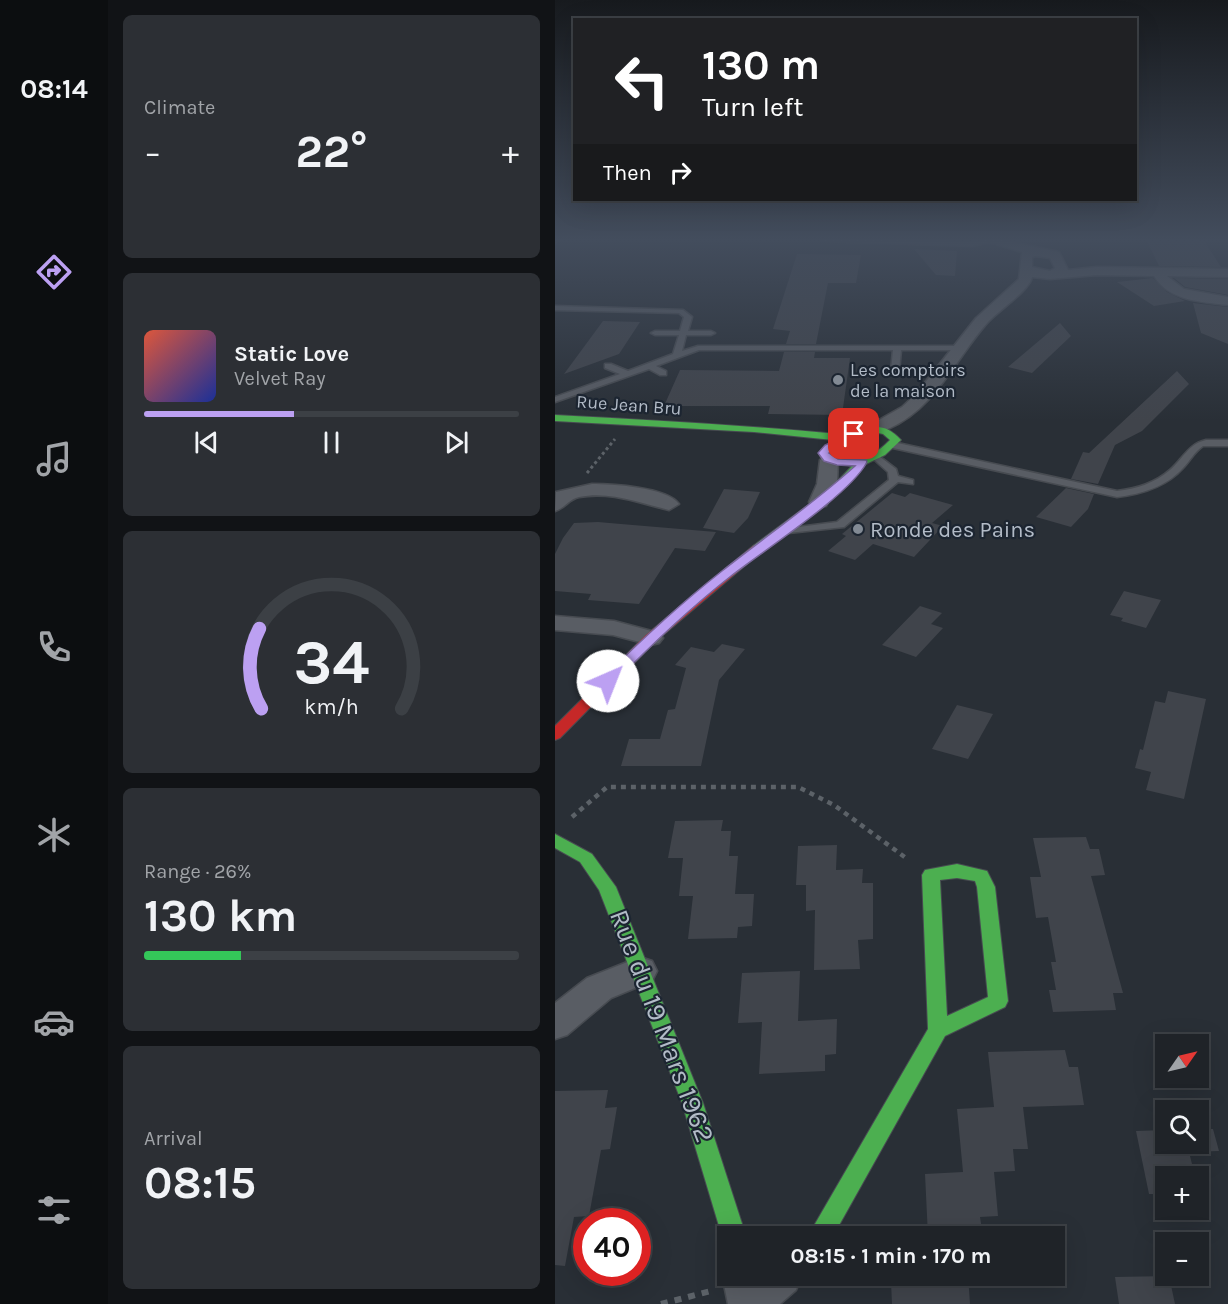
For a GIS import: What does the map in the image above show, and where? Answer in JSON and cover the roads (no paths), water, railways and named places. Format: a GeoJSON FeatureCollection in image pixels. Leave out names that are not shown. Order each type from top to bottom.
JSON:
{"type":"FeatureCollection","features":[{"type":"Feature","properties":{"kind":"street"},"geometry":{"type":"LineString","coordinates":[[555,735],[651,638],[725,574],[782,532],[868,459],[894,442],[899,430],[910,421],[921,401],[982,320],[1006,300]]}},
{"type":"Feature","properties":{"kind":"street"},"geometry":{"type":"LineString","coordinates":[[819,502],[827,484],[818,455],[844,438],[901,417],[921,401]]}},
{"type":"Feature","properties":{"kind":"street","name":"Rue Jean Bru"},"geometry":{"type":"LineString","coordinates":[[557,417],[844,438]]}},
{"type":"Feature","properties":{"kind":"street","name":"Rue Jean Bru"},"geometry":{"type":"LineString","coordinates":[[700,428],[770,437],[844,463],[868,459]]}},
{"type":"Feature","properties":{"kind":"street"},"geometry":{"type":"LineString","coordinates":[[872,429],[886,432],[894,442]]}},
{"type":"Feature","properties":{"kind":"street"},"geometry":{"type":"LineString","coordinates":[[555,505],[571,492],[594,490],[656,496],[669,504]]}},
{"type":"Feature","properties":{"kind":"street"},"geometry":{"type":"LineString","coordinates":[[555,623],[613,628],[651,638]]}},
{"type":"Feature","properties":{"kind":"street","name":"Rue du 19 Mars 1962"},"geometry":{"type":"LineString","coordinates":[[555,840],[581,851],[592,862],[607,887],[696,1108],[725,1196],[732,1226]]}},
{"type":"Feature","properties":{"kind":"street"},"geometry":{"type":"LineString","coordinates":[[827,1226],[938,1030],[931,875],[957,871],[981,876],[986,887],[998,1000],[938,1030]]}},
{"type":"Feature","properties":{"kind":"street"},"geometry":{"type":"LineString","coordinates":[[555,1024],[599,988],[640,971]]}},
{"type":"Feature","properties":{"kind":"lane"},"geometry":{"type":"LineString","coordinates":[[555,308],[681,311],[688,317],[677,354]]}},
{"type":"Feature","properties":{"kind":"lane"},"geometry":{"type":"LineString","coordinates":[[655,333],[711,333]]}},
{"type":"Feature","properties":{"kind":"lane"},"geometry":{"type":"LineString","coordinates":[[557,401],[677,354],[704,347],[963,348]]}},
{"type":"Feature","properties":{"kind":"lane"},"geometry":{"type":"LineString","coordinates":[[895,371],[897,348]]}},
{"type":"Feature","properties":{"kind":"lane"},"geometry":{"type":"LineString","coordinates":[[648,365],[663,373]]}},
{"type":"Feature","properties":{"kind":"lane"},"geometry":{"type":"LineString","coordinates":[[608,366],[626,373]]}},
{"type":"Feature","properties":{"kind":"lane"},"geometry":{"type":"LineString","coordinates":[[894,442],[1117,494],[1135,492],[1155,484],[1173,472],[1196,445],[1208,442],[1228,443]]}},
{"type":"Feature","properties":{"kind":"lane"},"geometry":{"type":"LineString","coordinates":[[868,459],[893,471],[895,478]]}},
{"type":"Feature","properties":{"kind":"lane"},"geometry":{"type":"LineString","coordinates":[[895,478],[910,482]]}},
{"type":"Feature","properties":{"kind":"lane"},"geometry":{"type":"LineString","coordinates":[[782,532],[840,525],[895,478]]}},
{"type":"Feature","properties":{"kind":"place","name":"Les comptoirs de la maison"},"geometry":{"type":"Point","coordinates":[838,380]}},
{"type":"Feature","properties":{"kind":"place","name":"Ronde des Pains"},"geometry":{"type":"Point","coordinates":[858,529]}}]}
